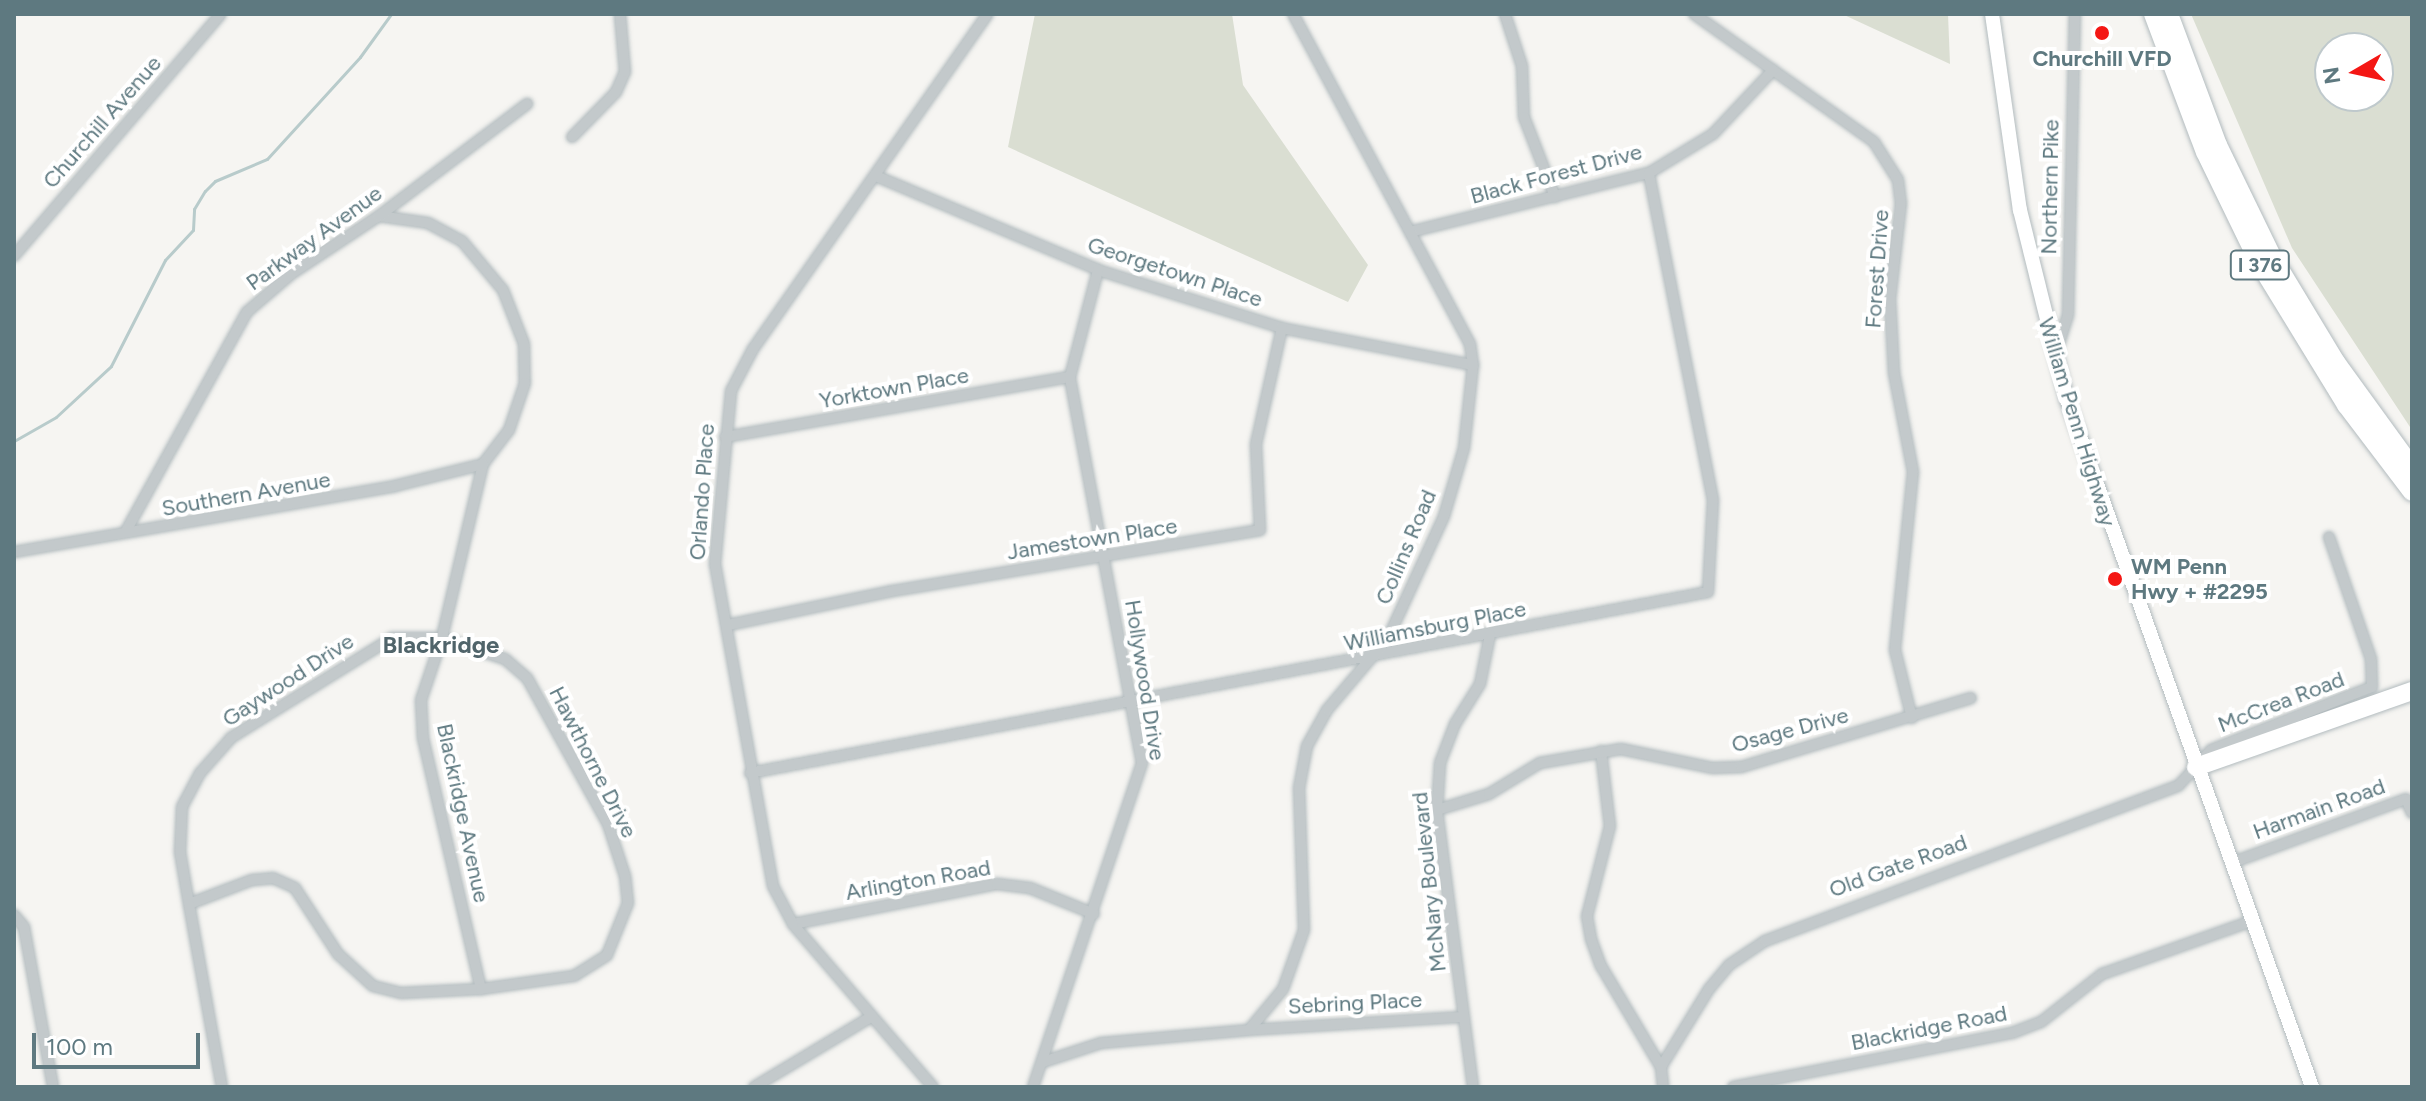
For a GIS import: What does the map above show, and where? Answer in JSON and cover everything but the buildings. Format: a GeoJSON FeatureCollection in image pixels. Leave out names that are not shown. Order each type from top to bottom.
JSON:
{"type":"FeatureCollection","features":[{"type":"Feature","properties":{"kind":"highway","name":"I 376"},"geometry":{"type":"LineString","coordinates":[[2153,14],[2205,152],[2259,263],[2331,382],[2412,492]]}},
{"type":"Feature","properties":{"kind":"highway","name":"I 376"},"geometry":{"type":"LineString","coordinates":[[2169,14],[2213,133],[2272,256],[2336,362],[2412,467]]}},
{"type":"Feature","properties":{"kind":"highway"},"geometry":{"type":"LineString","coordinates":[[2196,767],[2412,691]]}},
{"type":"Feature","properties":{"kind":"main road","name":"William Penn Highway"},"geometry":{"type":"LineString","coordinates":[[1992,14],[2018,196],[2054,358],[2196,767],[2312,1087]]}},
{"type":"Feature","properties":{"kind":"street","name":"Churchill Avenue"},"geometry":{"type":"LineString","coordinates":[[14,256],[221,14]]}},
{"type":"Feature","properties":{"kind":"street"},"geometry":{"type":"LineString","coordinates":[[572,137],[616,92],[625,72],[620,14]]}},
{"type":"Feature","properties":{"kind":"street","name":"Orlando Place"},"geometry":{"type":"LineString","coordinates":[[933,1087],[793,924],[773,886],[750,773],[728,625],[715,564],[731,391],[753,349],[988,14]]}},
{"type":"Feature","properties":{"kind":"street","name":"Collins Road"},"geometry":{"type":"LineString","coordinates":[[1249,1030],[1283,989],[1304,930],[1299,788],[1307,746],[1327,710],[1388,638],[1444,516],[1464,448],[1473,365],[1470,344],[1293,14]]}},
{"type":"Feature","properties":{"kind":"street"},"geometry":{"type":"LineString","coordinates":[[1505,14],[1522,66],[1524,117],[1555,197]]}},
{"type":"Feature","properties":{"kind":"street","name":"Forest Drive"},"geometry":{"type":"LineString","coordinates":[[1694,14],[1874,142],[1898,180],[1901,203],[1891,314],[1894,373],[1913,472],[1895,650],[1912,718]]}},
{"type":"Feature","properties":{"kind":"street","name":"Northern Pike"},"geometry":{"type":"LineString","coordinates":[[2054,358],[2068,315],[2075,14]]}},
{"type":"Feature","properties":{"kind":"street","name":"Black Forest Drive"},"geometry":{"type":"LineString","coordinates":[[1410,232],[1649,173],[1713,134],[1773,70]]}},
{"type":"Feature","properties":{"kind":"street","name":"Parkway Avenue"},"geometry":{"type":"LineString","coordinates":[[126,531],[247,312],[291,274],[379,216],[527,104]]}},
{"type":"Feature","properties":{"kind":"street","name":"Williamsburg Place"},"geometry":{"type":"LineString","coordinates":[[750,773],[880,752],[1132,699],[1370,660],[1708,592],[1713,500],[1649,173]]}},
{"type":"Feature","properties":{"kind":"street","name":"Georgetown Place"},"geometry":{"type":"LineString","coordinates":[[876,176],[1098,270],[1282,328],[1473,365]]}},
{"type":"Feature","properties":{"kind":"street","name":"Blackridge Avenue"},"geometry":{"type":"LineString","coordinates":[[379,216],[428,223],[462,241],[503,290],[524,344],[525,383],[509,430],[483,464],[442,638],[421,700],[423,738],[481,989]]}},
{"type":"Feature","properties":{"kind":"street","name":"Hollywood Drive"},"geometry":{"type":"LineString","coordinates":[[1033,1087],[1094,914],[1142,763],[1070,377],[1098,270]]}},
{"type":"Feature","properties":{"kind":"street","name":"Jamestown Place"},"geometry":{"type":"LineString","coordinates":[[728,625],[892,591],[1260,530],[1256,444],[1282,328]]}},
{"type":"Feature","properties":{"kind":"street","name":"Yorktown Place"},"geometry":{"type":"LineString","coordinates":[[725,437],[1070,377]]}},
{"type":"Feature","properties":{"kind":"street","name":"Southern Avenue"},"geometry":{"type":"LineString","coordinates":[[14,552],[126,531],[147,532],[395,486],[483,464]]}},
{"type":"Feature","properties":{"kind":"street","name":"McCrea Road"},"geometry":{"type":"LineString","coordinates":[[2196,767],[2211,750],[2372,687],[2371,659],[2329,537]]}},
{"type":"Feature","properties":{"kind":"street","name":"McNary Boulevard"},"geometry":{"type":"LineString","coordinates":[[1473,1087],[1437,810],[1440,763],[1455,724],[1480,684],[1490,635]]}},
{"type":"Feature","properties":{"kind":"street","name":"Gaywood Drive"},"geometry":{"type":"LineString","coordinates":[[222,1087],[180,852],[182,807],[200,773],[231,738],[392,638],[442,638]]}},
{"type":"Feature","properties":{"kind":"street","name":"Hawthorne Drive"},"geometry":{"type":"LineString","coordinates":[[189,904],[252,880],[273,878],[295,888],[338,954],[373,986],[401,993],[481,989],[574,976],[607,955],[628,903],[625,876],[608,824],[527,678],[505,659],[442,638]]}},
{"type":"Feature","properties":{"kind":"street","name":"Osage Drive"},"geometry":{"type":"LineString","coordinates":[[1437,810],[1489,794],[1540,763],[1621,749],[1713,768],[1741,767],[1971,698]]}},
{"type":"Feature","properties":{"kind":"street"},"geometry":{"type":"LineString","coordinates":[[1601,751],[1610,826],[1587,916],[1591,939],[1601,966],[1661,1067],[1663,1087]]}},
{"type":"Feature","properties":{"kind":"street","name":"Old Gate Road"},"geometry":{"type":"LineString","coordinates":[[1661,1067],[1709,989],[1729,965],[1765,941],[2179,785],[2196,767]]}},
{"type":"Feature","properties":{"kind":"street","name":"Harmain Road"},"geometry":{"type":"LineString","coordinates":[[2231,863],[2406,799],[2412,813]]}},
{"type":"Feature","properties":{"kind":"street","name":"Arlington Road"},"geometry":{"type":"LineString","coordinates":[[793,924],[997,884],[1030,888],[1094,914]]}},
{"type":"Feature","properties":{"kind":"street"},"geometry":{"type":"LineString","coordinates":[[14,915],[24,927],[53,1087]]}},
{"type":"Feature","properties":{"kind":"street","name":"Blackridge Road"},"geometry":{"type":"LineString","coordinates":[[1733,1087],[2012,1033],[2041,1022],[2102,974],[2252,921]]}},
{"type":"Feature","properties":{"kind":"street"},"geometry":{"type":"LineString","coordinates":[[754,1087],[871,1017]]}},
{"type":"Feature","properties":{"kind":"street","name":"Sebring Place"},"geometry":{"type":"LineString","coordinates":[[1249,1030],[1463,1017]]}},
{"type":"Feature","properties":{"kind":"street"},"geometry":{"type":"LineString","coordinates":[[1043,1062],[1101,1043],[1249,1030]]}},
{"type":"Feature","properties":{"kind":"shaded area"},"geometry":{"type":"Polygon","coordinates":[[[1035,14],[1232,14],[1243,85],[1368,265],[1348,302],[1008,147],[1035,14]]]}},
{"type":"Feature","properties":{"kind":"shaded area"},"geometry":{"type":"Polygon","coordinates":[[[1842,14],[1948,14],[1950,64],[1842,14]]]}},
{"type":"Feature","properties":{"kind":"shaded area"},"geometry":{"type":"Polygon","coordinates":[[[2191,14],[2412,14],[2412,430],[2292,248],[2191,14]]]}},
{"type":"Feature","properties":{"kind":"waterway"},"geometry":{"type":"LineString","coordinates":[[14,441],[56,417],[111,366],[165,260],[193,230],[194,209],[205,191],[215,181],[267,159],[360,57],[391,14]]}},
{"type":"Feature","properties":{"kind":"place","name":"Churchill VFD"},"geometry":{"type":"Point","coordinates":[2102,33]}},
{"type":"Feature","properties":{"kind":"place","name":"WM Penn Hwy + #2295"},"geometry":{"type":"Point","coordinates":[2115,579]}},
{"type":"Feature","properties":{"kind":"district","name":"Blackridge"},"geometry":{"type":"Point","coordinates":[441,645]}}]}
